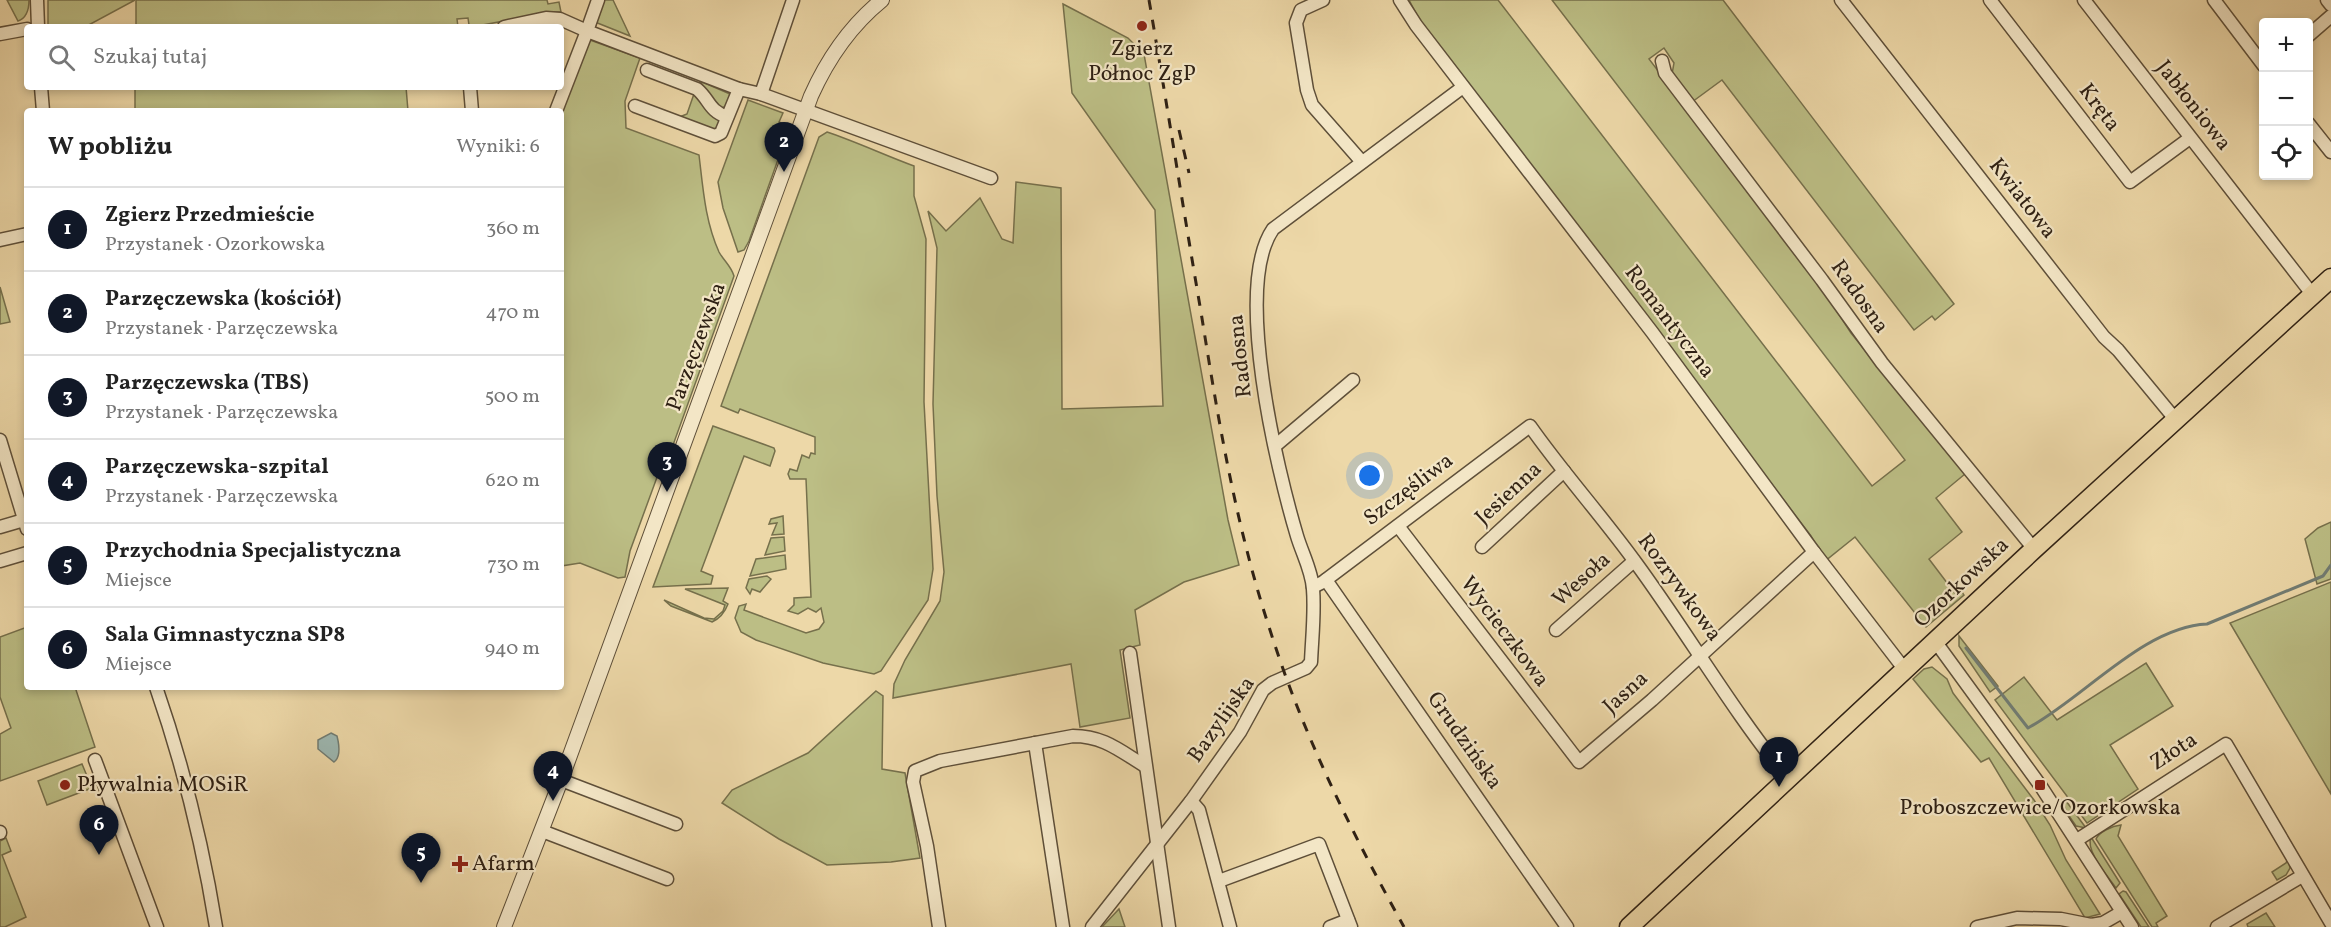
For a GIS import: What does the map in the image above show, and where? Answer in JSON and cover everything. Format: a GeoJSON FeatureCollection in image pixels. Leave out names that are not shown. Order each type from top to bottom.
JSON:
{"type":"FeatureCollection","features":[{"type":"Feature","properties":{"kind":"main road","name":"Ozorkowska"},"geometry":{"type":"LineString","coordinates":[[1629,927],[2034,549],[2331,278]]}},
{"type":"Feature","properties":{"kind":"street"},"geometry":{"type":"LineString","coordinates":[[37,0],[38,24]]}},
{"type":"Feature","properties":{"kind":"street"},"geometry":{"type":"LineString","coordinates":[[557,108],[598,0]]}},
{"type":"Feature","properties":{"kind":"street"},"geometry":{"type":"LineString","coordinates":[[761,94],[793,0]]}},
{"type":"Feature","properties":{"kind":"street","name":"Parzęczewska"},"geometry":{"type":"LineString","coordinates":[[504,927],[561,780],[806,110],[821,74],[836,49],[848,32],[882,0]]}},
{"type":"Feature","properties":{"kind":"street"},"geometry":{"type":"LineString","coordinates":[[1323,0],[1301,10],[1296,23],[1307,90],[1312,105],[1362,162]]}},
{"type":"Feature","properties":{"kind":"street","name":"Romantyczna"},"geometry":{"type":"LineString","coordinates":[[1400,0],[1416,25],[1652,332],[1814,552],[1905,670]]}},
{"type":"Feature","properties":{"kind":"street","name":"Kwiatowa"},"geometry":{"type":"LineString","coordinates":[[1841,0],[2103,337],[2118,350],[2175,419]]}},
{"type":"Feature","properties":{"kind":"street","name":"Kręta"},"geometry":{"type":"LineString","coordinates":[[1990,0],[2130,182],[2190,138]]}},
{"type":"Feature","properties":{"kind":"street","name":"Jabłoniowa"},"geometry":{"type":"LineString","coordinates":[[2084,0],[2312,294]]}},
{"type":"Feature","properties":{"kind":"street"},"geometry":{"type":"LineString","coordinates":[[2214,0],[2259,59]]}},
{"type":"Feature","properties":{"kind":"street"},"geometry":{"type":"LineString","coordinates":[[2327,0],[2331,5]]}},
{"type":"Feature","properties":{"kind":"street"},"geometry":{"type":"LineString","coordinates":[[2313,32],[2331,16]]}},
{"type":"Feature","properties":{"kind":"street"},"geometry":{"type":"LineString","coordinates":[[518,24],[546,18],[560,19],[740,89],[761,94],[991,178]]}},
{"type":"Feature","properties":{"kind":"street"},"geometry":{"type":"LineString","coordinates":[[0,34],[24,30]]}},
{"type":"Feature","properties":{"kind":"street","name":"Radosna"},"geometry":{"type":"LineString","coordinates":[[1662,61],[1665,73],[1822,280],[1856,331],[2034,549]]}},
{"type":"Feature","properties":{"kind":"street"},"geometry":{"type":"LineString","coordinates":[[647,70],[697,89],[713,110],[727,117]]}},
{"type":"Feature","properties":{"kind":"street","name":"Radosna"},"geometry":{"type":"LineString","coordinates":[[1313,587],[1296,536],[1265,394],[1256,302],[1260,258],[1265,240],[1273,229],[1463,87]]}},
{"type":"Feature","properties":{"kind":"street"},"geometry":{"type":"LineString","coordinates":[[635,106],[715,136],[721,133],[740,89]]}},
{"type":"Feature","properties":{"kind":"street"},"geometry":{"type":"LineString","coordinates":[[41,90],[43,108]]}},
{"type":"Feature","properties":{"kind":"street"},"geometry":{"type":"LineString","coordinates":[[470,90],[472,108]]}},
{"type":"Feature","properties":{"kind":"street"},"geometry":{"type":"LineString","coordinates":[[2310,126],[2331,152]]}},
{"type":"Feature","properties":{"kind":"street"},"geometry":{"type":"LineString","coordinates":[[0,240],[24,235]]}},
{"type":"Feature","properties":{"kind":"street"},"geometry":{"type":"LineString","coordinates":[[1275,446],[1353,380]]}},
{"type":"Feature","properties":{"kind":"street","name":"Rozrywkowa"},"geometry":{"type":"LineString","coordinates":[[1530,426],[1635,561],[1700,654],[1755,739],[1788,779]]}},
{"type":"Feature","properties":{"kind":"street","name":"Szczęśliwa"},"geometry":{"type":"LineString","coordinates":[[1313,587],[1530,426]]}},
{"type":"Feature","properties":{"kind":"street"},"geometry":{"type":"LineString","coordinates":[[0,440],[24,518]]}},
{"type":"Feature","properties":{"kind":"street","name":"Jesienna"},"geometry":{"type":"LineString","coordinates":[[1482,548],[1564,471]]}},
{"type":"Feature","properties":{"kind":"street"},"geometry":{"type":"LineString","coordinates":[[0,527],[24,524]]}},
{"type":"Feature","properties":{"kind":"street","name":"Wycieczkowa"},"geometry":{"type":"LineString","coordinates":[[1398,526],[1579,762]]}},
{"type":"Feature","properties":{"kind":"street","name":"Jasna"},"geometry":{"type":"LineString","coordinates":[[1579,762],[1652,700],[1814,552]]}},
{"type":"Feature","properties":{"kind":"street"},"geometry":{"type":"LineString","coordinates":[[0,561],[24,554]]}},
{"type":"Feature","properties":{"kind":"street","name":"Wesoła"},"geometry":{"type":"LineString","coordinates":[[1557,630],[1635,561]]}},
{"type":"Feature","properties":{"kind":"street","name":"Grudzińska"},"geometry":{"type":"LineString","coordinates":[[1326,579],[1567,927]]}},
{"type":"Feature","properties":{"kind":"street","name":"Bazylijska"},"geometry":{"type":"LineString","coordinates":[[1092,927],[1191,801],[1240,732],[1263,690],[1272,683],[1306,668],[1311,662],[1313,587]]}},
{"type":"Feature","properties":{"kind":"street"},"geometry":{"type":"LineString","coordinates":[[1935,641],[2034,777],[2132,927]]}},
{"type":"Feature","properties":{"kind":"street"},"geometry":{"type":"LineString","coordinates":[[1130,653],[1168,927]]}},
{"type":"Feature","properties":{"kind":"street"},"geometry":{"type":"LineString","coordinates":[[157,690],[190,802],[216,927]]}},
{"type":"Feature","properties":{"kind":"street"},"geometry":{"type":"LineString","coordinates":[[939,927],[927,846],[913,782],[915,771],[940,761],[1073,736],[1091,736],[1145,766]]}},
{"type":"Feature","properties":{"kind":"street"},"geometry":{"type":"LineString","coordinates":[[1035,743],[1063,927]]}},
{"type":"Feature","properties":{"kind":"street","name":"Złota"},"geometry":{"type":"LineString","coordinates":[[2077,840],[2226,744],[2331,923]]}},
{"type":"Feature","properties":{"kind":"street"},"geometry":{"type":"LineString","coordinates":[[95,760],[157,927]]}},
{"type":"Feature","properties":{"kind":"street"},"geometry":{"type":"LineString","coordinates":[[561,780],[676,824]]}},
{"type":"Feature","properties":{"kind":"street"},"geometry":{"type":"LineString","coordinates":[[1191,801],[1199,810],[1230,927]]}},
{"type":"Feature","properties":{"kind":"street"},"geometry":{"type":"LineString","coordinates":[[542,831],[667,879]]}},
{"type":"Feature","properties":{"kind":"street"},"geometry":{"type":"LineString","coordinates":[[1219,881],[1319,844],[1349,924],[1330,927]]}},
{"type":"Feature","properties":{"kind":"street"},"geometry":{"type":"LineString","coordinates":[[2217,927],[2302,876]]}},
{"type":"Feature","properties":{"kind":"street"},"geometry":{"type":"LineString","coordinates":[[1977,927],[2017,918],[2061,919],[2091,925],[2103,923],[2122,912]]}},
{"type":"Feature","properties":{"kind":"green space"},"geometry":{"type":"Polygon","coordinates":[[[7,0],[29,0],[24,18],[18,21],[7,0]]]}},
{"type":"Feature","properties":{"kind":"green space"},"geometry":{"type":"Polygon","coordinates":[[[48,0],[135,0],[91,24],[48,24],[48,0]]]}},
{"type":"Feature","properties":{"kind":"green space"},"geometry":{"type":"Polygon","coordinates":[[[136,0],[547,0],[548,4],[559,2],[561,12],[488,24],[469,24],[468,18],[457,19],[458,24],[136,24],[136,0]]]}},
{"type":"Feature","properties":{"kind":"green space"},"geometry":{"type":"Polygon","coordinates":[[[603,0],[613,0],[630,36],[595,22],[603,0]]]}},
{"type":"Feature","properties":{"kind":"green space"},"geometry":{"type":"Polygon","coordinates":[[[1409,0],[1498,0],[1872,486],[1905,460],[1552,0],[1723,0],[1954,304],[1935,320],[1932,316],[1914,330],[1722,80],[1692,102],[1672,74],[1674,63],[1664,48],[1649,59],[1818,282],[1851,333],[1965,474],[1936,498],[1962,532],[1929,559],[1957,596],[1962,592],[1964,595],[1926,627],[1855,537],[1825,561],[1811,536],[1468,85],[1419,19],[1409,0]]]}},
{"type":"Feature","properties":{"kind":"green space"},"geometry":{"type":"Polygon","coordinates":[[[1063,4],[1128,38],[1144,54],[1228,520],[1239,565],[1184,582],[1135,610],[1140,645],[1120,650],[1130,718],[1080,727],[1071,664],[893,698],[894,684],[905,660],[940,601],[944,572],[937,496],[933,404],[937,248],[928,211],[946,231],[980,198],[1002,239],[1013,243],[1016,182],[1061,188],[1062,409],[1163,406],[1155,210],[1072,93],[1063,4]]]}},
{"type":"Feature","properties":{"kind":"green space"},"geometry":{"type":"Polygon","coordinates":[[[590,40],[640,58],[625,101],[626,128],[699,155],[705,204],[714,240],[734,276],[668,459],[660,469],[630,551],[625,577],[618,578],[580,563],[564,566],[563,108],[590,40]]]}},
{"type":"Feature","properties":{"kind":"green space"},"geometry":{"type":"Polygon","coordinates":[[[700,81],[730,94],[728,105],[722,108],[715,106],[700,81]]]}},
{"type":"Feature","properties":{"kind":"green space"},"geometry":{"type":"Polygon","coordinates":[[[135,90],[406,90],[408,108],[135,108],[135,90]]]}},
{"type":"Feature","properties":{"kind":"green space"},"geometry":{"type":"Polygon","coordinates":[[[695,91],[722,121],[719,127],[713,130],[683,118],[682,116],[687,114],[695,91]]]}},
{"type":"Feature","properties":{"kind":"green space"},"geometry":{"type":"Polygon","coordinates":[[[748,100],[783,113],[779,122],[790,126],[749,241],[744,250],[738,252],[723,208],[718,182],[748,100]]]}},
{"type":"Feature","properties":{"kind":"green space"},"geometry":{"type":"Polygon","coordinates":[[[827,132],[914,166],[914,196],[926,239],[924,402],[933,569],[928,600],[881,671],[874,674],[823,663],[756,640],[741,632],[735,618],[739,606],[746,604],[744,610],[806,633],[819,629],[824,622],[821,608],[816,612],[808,608],[798,614],[788,611],[794,605],[794,598],[811,597],[806,479],[790,479],[788,474],[790,469],[797,471],[802,455],[809,458],[811,453],[815,454],[815,437],[740,409],[738,413],[721,406],[819,137],[827,132]]]}},
{"type":"Feature","properties":{"kind":"green space"},"geometry":{"type":"Polygon","coordinates":[[[0,287],[10,322],[0,324],[0,287]]]}},
{"type":"Feature","properties":{"kind":"green space"},"geometry":{"type":"Polygon","coordinates":[[[713,426],[774,448],[770,466],[744,456],[701,571],[713,576],[711,584],[653,587],[713,426]]]}},
{"type":"Feature","properties":{"kind":"green space"},"geometry":{"type":"Polygon","coordinates":[[[783,516],[784,534],[772,535],[777,523],[769,524],[771,519],[783,516]]]}},
{"type":"Feature","properties":{"kind":"green space"},"geometry":{"type":"Polygon","coordinates":[[[2331,522],[2331,579],[2317,584],[2305,539],[2318,528],[2331,522]]]}},
{"type":"Feature","properties":{"kind":"green space"},"geometry":{"type":"Polygon","coordinates":[[[784,537],[785,551],[765,555],[771,538],[784,537]]]}},
{"type":"Feature","properties":{"kind":"green space"},"geometry":{"type":"Polygon","coordinates":[[[785,555],[786,569],[750,576],[756,559],[785,555]]]}},
{"type":"Feature","properties":{"kind":"green space"},"geometry":{"type":"Polygon","coordinates":[[[767,576],[771,579],[760,592],[752,589],[750,594],[746,588],[749,579],[767,576]]]}},
{"type":"Feature","properties":{"kind":"green space"},"geometry":{"type":"Polygon","coordinates":[[[2331,582],[2331,794],[2230,623],[2331,582]]]}},
{"type":"Feature","properties":{"kind":"green space"},"geometry":{"type":"Polygon","coordinates":[[[728,588],[723,601],[728,604],[727,607],[720,617],[712,622],[671,606],[664,600],[704,618],[714,619],[723,611],[725,605],[685,589],[728,588]]]}},
{"type":"Feature","properties":{"kind":"green space"},"geometry":{"type":"Polygon","coordinates":[[[24,628],[24,690],[76,690],[95,747],[0,781],[0,734],[11,728],[0,697],[0,637],[24,628]]]}},
{"type":"Feature","properties":{"kind":"green space"},"geometry":{"type":"Polygon","coordinates":[[[1959,636],[1998,686],[1990,692],[1959,646],[1959,636]]]}},
{"type":"Feature","properties":{"kind":"green space"},"geometry":{"type":"Polygon","coordinates":[[[2146,663],[2173,706],[2110,745],[2138,789],[2087,823],[1995,700],[2024,677],[2057,720],[2146,663]]]}},
{"type":"Feature","properties":{"kind":"green space"},"geometry":{"type":"Polygon","coordinates":[[[1932,667],[1947,679],[1953,693],[2034,800],[2050,825],[2066,860],[2100,914],[2085,918],[1989,758],[1981,762],[1913,679],[1924,669],[1932,667]]]}},
{"type":"Feature","properties":{"kind":"green space"},"geometry":{"type":"Polygon","coordinates":[[[876,691],[883,696],[882,769],[905,773],[920,858],[891,862],[827,865],[779,839],[722,803],[732,790],[808,753],[876,691]]]}},
{"type":"Feature","properties":{"kind":"green space","name":"Pływalnia MOSiR"},"geometry":{"type":"Polygon","coordinates":[[[82,764],[92,788],[47,805],[38,781],[82,764]]]}},
{"type":"Feature","properties":{"kind":"green space"},"geometry":{"type":"Polygon","coordinates":[[[2062,800],[2066,801],[2086,828],[2076,826],[2062,800]]]}},
{"type":"Feature","properties":{"kind":"green space"},"geometry":{"type":"Polygon","coordinates":[[[2121,825],[2118,836],[2167,916],[2156,923],[2158,927],[2152,927],[2096,839],[2106,830],[2121,825]]]}},
{"type":"Feature","properties":{"kind":"green space"},"geometry":{"type":"Polygon","coordinates":[[[2091,837],[2120,883],[2116,888],[2094,856],[2090,843],[2091,837]]]}},
{"type":"Feature","properties":{"kind":"green space"},"geometry":{"type":"Polygon","coordinates":[[[6,838],[11,851],[2,855],[26,917],[0,927],[0,841],[6,838]]]}},
{"type":"Feature","properties":{"kind":"green space"},"geometry":{"type":"Polygon","coordinates":[[[2288,858],[2290,868],[2286,875],[2277,880],[2272,872],[2286,863],[2288,858]]]}},
{"type":"Feature","properties":{"kind":"green space"},"geometry":{"type":"Polygon","coordinates":[[[2126,892],[2149,927],[2141,927],[2119,894],[2126,892]]]}},
{"type":"Feature","properties":{"kind":"green space"},"geometry":{"type":"Polygon","coordinates":[[[1119,909],[1125,927],[1102,927],[1119,909]]]}},
{"type":"Feature","properties":{"kind":"green space"},"geometry":{"type":"Polygon","coordinates":[[[2266,913],[2275,927],[2248,927],[2247,924],[2266,913]]]}},
{"type":"Feature","properties":{"kind":"water"},"geometry":{"type":"Polygon","coordinates":[[[331,733],[337,736],[339,746],[339,754],[334,762],[318,749],[318,740],[331,733]]]}},
{"type":"Feature","properties":{"kind":"waterway"},"geometry":{"type":"LineString","coordinates":[[1966,648],[2028,728],[2071,700],[2137,650],[2160,637],[2183,628],[2207,624],[2323,576],[2331,565]]}},
{"type":"Feature","properties":{"kind":"railway"},"geometry":{"type":"LineString","coordinates":[[1149,0],[1221,432],[1247,552],[1270,630],[1297,707],[1347,819],[1404,927]]}},
{"type":"Feature","properties":{"kind":"railway"},"geometry":{"type":"LineString","coordinates":[[1179,130],[1189,173]]}},
{"type":"Feature","properties":{"kind":"place","name":"Zgierz Północ ZgP"},"geometry":{"type":"Point","coordinates":[1142,26]}},
{"type":"Feature","properties":{"kind":"place","name":"Parzęczewska (kościół)"},"geometry":{"type":"Point","coordinates":[784,172]}},
{"type":"Feature","properties":{"kind":"place","name":"Parzęczewska (TBS)"},"geometry":{"type":"Point","coordinates":[667,492]}},
{"type":"Feature","properties":{"kind":"place","name":"Pływalnia MOSiR"},"geometry":{"type":"Point","coordinates":[65,785]}},
{"type":"Feature","properties":{"kind":"place","name":"Proboszczewice/Ozorkowska"},"geometry":{"type":"Point","coordinates":[2040,785]}},
{"type":"Feature","properties":{"kind":"place","name":"Zgierz Przedmieście"},"geometry":{"type":"Point","coordinates":[1779,787]}},
{"type":"Feature","properties":{"kind":"place","name":"Parzęczewska-szpital"},"geometry":{"type":"Point","coordinates":[553,801]}},
{"type":"Feature","properties":{"kind":"place","name":"Sala Gimnastyczna SP8"},"geometry":{"type":"Point","coordinates":[99,855]}},
{"type":"Feature","properties":{"kind":"place","name":"Afarm"},"geometry":{"type":"Point","coordinates":[460,864]}},
{"type":"Feature","properties":{"kind":"place","name":"Przychodnia Specjalistyczna"},"geometry":{"type":"Point","coordinates":[421,883]}}]}
